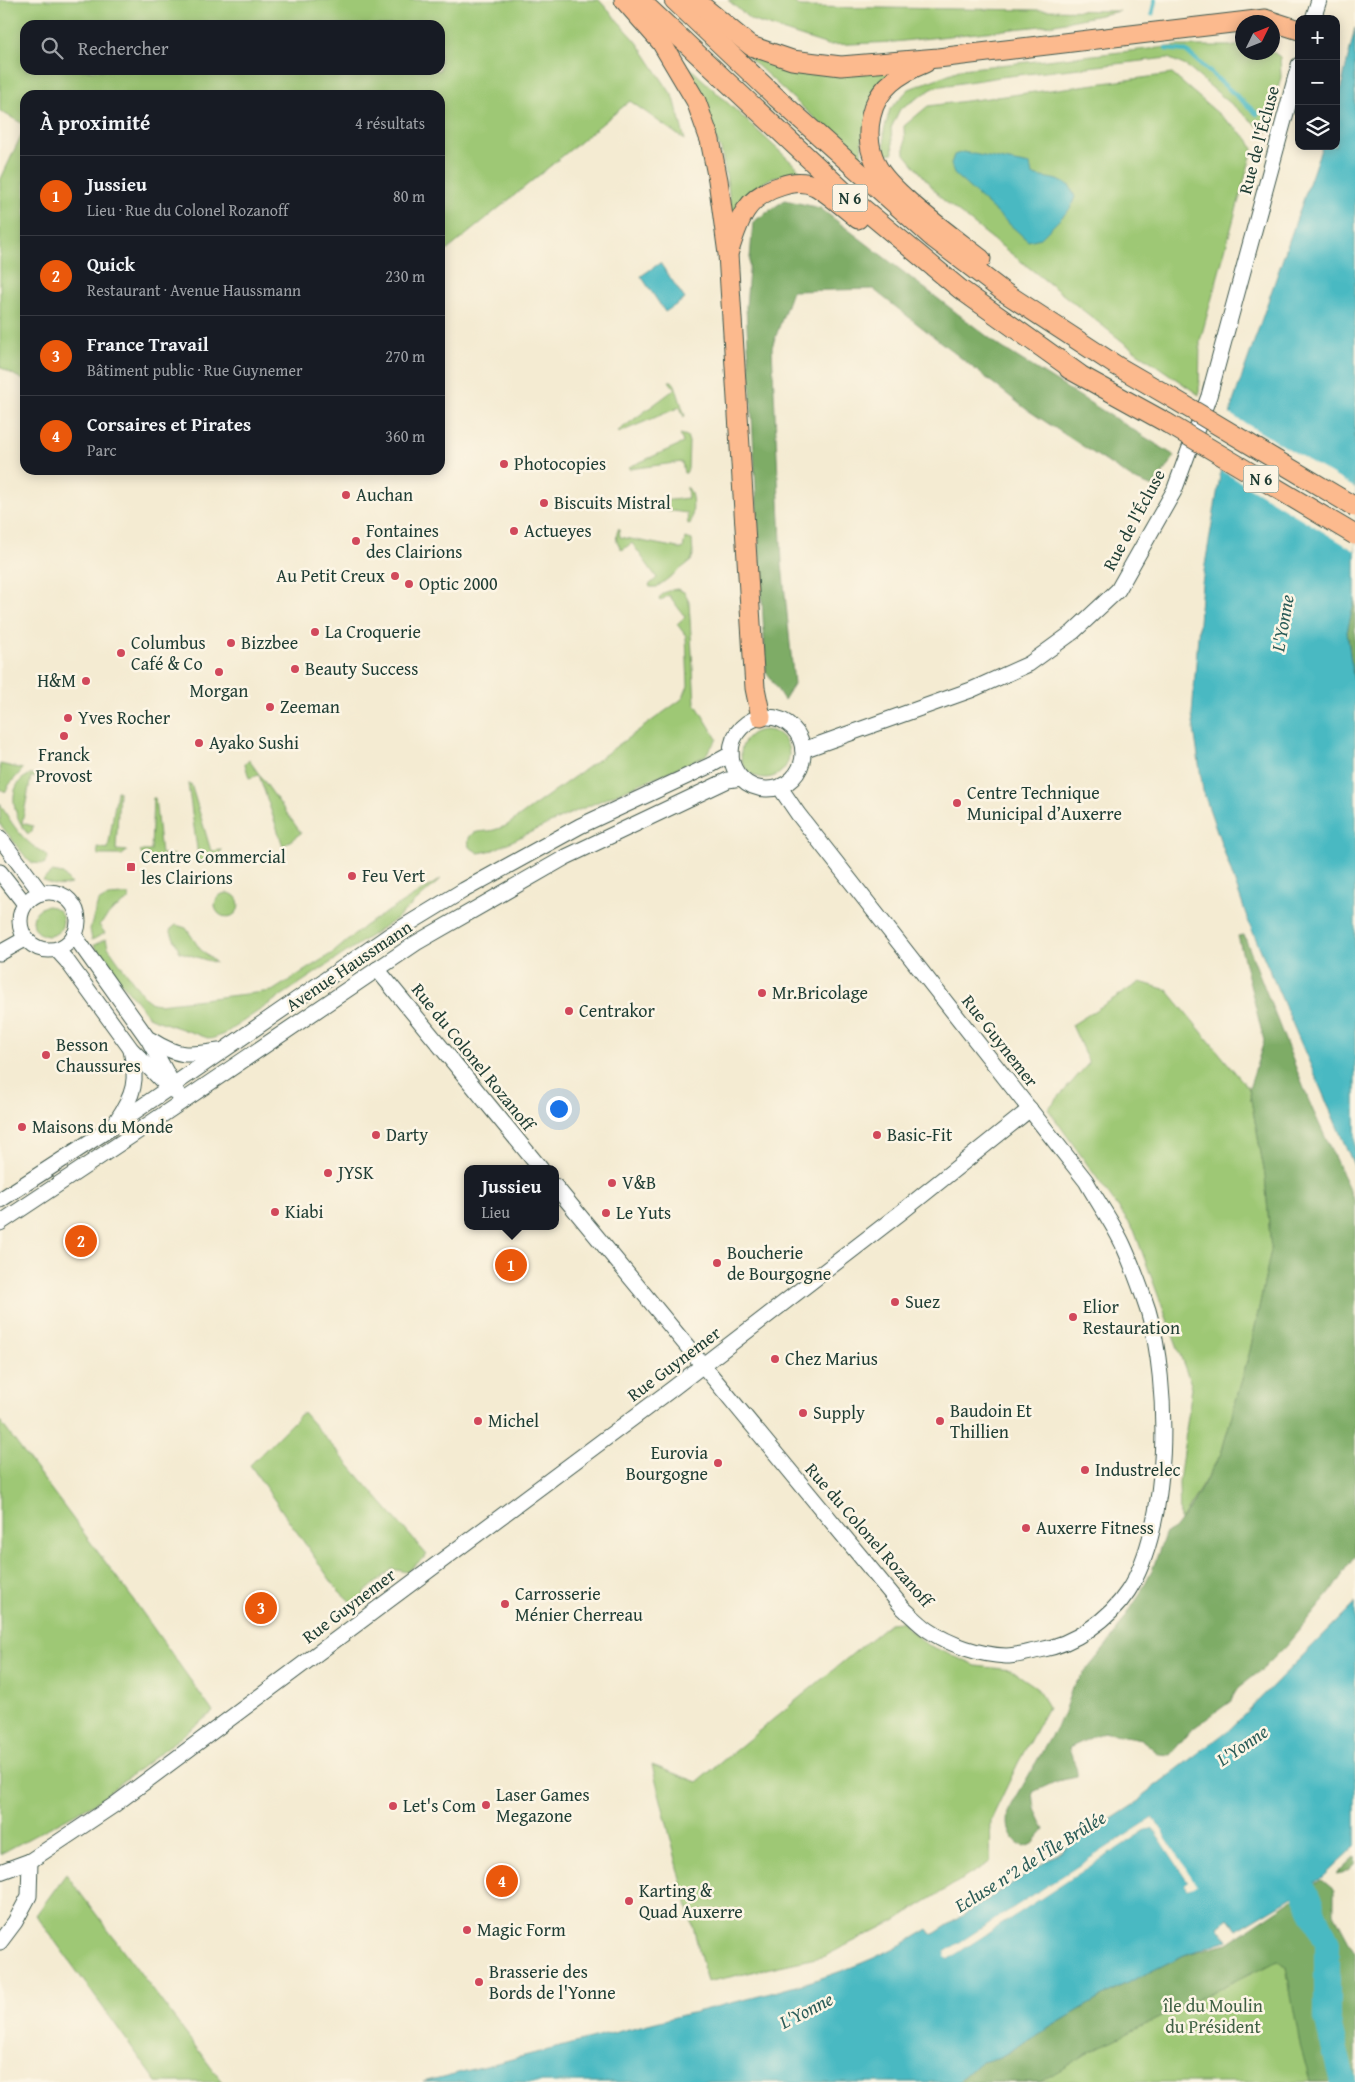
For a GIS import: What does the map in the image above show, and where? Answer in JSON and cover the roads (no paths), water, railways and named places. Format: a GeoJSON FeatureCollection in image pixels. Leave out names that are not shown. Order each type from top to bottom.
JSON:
{"type":"FeatureCollection","features":[{"type":"Feature","properties":{"kind":"main road"},"geometry":{"type":"LineString","coordinates":[[624,0],[661,42],[696,101],[710,140],[728,254],[755,688],[761,718]]}},
{"type":"Feature","properties":{"kind":"main road","name":"N 6"},"geometry":{"type":"LineString","coordinates":[[640,0],[854,201],[960,290],[1079,374],[1167,423],[1355,535]]}},
{"type":"Feature","properties":{"kind":"main road","name":"N 6"},"geometry":{"type":"LineString","coordinates":[[674,0],[784,104],[933,238],[1004,292],[1117,366],[1355,507]]}},
{"type":"Feature","properties":{"kind":"main road"},"geometry":{"type":"LineString","coordinates":[[695,0],[751,46],[792,60],[842,66],[938,58],[1265,19],[1295,29]]}},
{"type":"Feature","properties":{"kind":"main road"},"geometry":{"type":"LineString","coordinates":[[938,58],[910,69],[886,85],[873,106],[867,133],[876,166],[904,196],[1117,366]]}},
{"type":"Feature","properties":{"kind":"main road"},"geometry":{"type":"LineString","coordinates":[[728,254],[739,220],[752,201],[769,189],[793,182],[815,186],[953,295],[1020,343],[1079,374]]}},
{"type":"Feature","properties":{"kind":"street"},"geometry":{"type":"LineString","coordinates":[[1313,15],[1319,0]]}},
{"type":"Feature","properties":{"kind":"street","name":"Rue de l'Écluse"},"geometry":{"type":"LineString","coordinates":[[803,750],[971,690],[1029,664],[1073,632],[1118,590],[1174,491],[1209,396],[1295,80]]}},
{"type":"Feature","properties":{"kind":"street"},"geometry":{"type":"LineString","coordinates":[[761,718],[773,718],[784,722],[794,729],[800,739],[803,750],[802,761],[798,771],[791,780],[782,786],[772,789],[750,785],[741,778],[735,771],[731,754],[736,734],[751,721],[761,718]]}},
{"type":"Feature","properties":{"kind":"street","name":"Avenue Haussmann"},"geometry":{"type":"LineString","coordinates":[[0,1200],[111,1128],[390,935],[464,890],[580,826],[711,766],[731,754]]}},
{"type":"Feature","properties":{"kind":"street","name":"Avenue Haussmann"},"geometry":{"type":"LineString","coordinates":[[0,1223],[416,942],[566,857],[728,780],[741,778]]}},
{"type":"Feature","properties":{"kind":"street","name":"Rue Guynemer"},"geometry":{"type":"LineString","coordinates":[[0,1872],[30,1861],[114,1806],[703,1366],[1030,1109],[798,814],[783,792],[782,786]]}},
{"type":"Feature","properties":{"kind":"street"},"geometry":{"type":"LineString","coordinates":[[0,838],[41,893]]}},
{"type":"Feature","properties":{"kind":"street"},"geometry":{"type":"LineString","coordinates":[[0,872],[25,904]]}},
{"type":"Feature","properties":{"kind":"street"},"geometry":{"type":"LineString","coordinates":[[41,893],[59,894],[67,898],[77,913],[78,922],[74,935],[65,946],[57,950],[39,949],[25,938],[19,921],[20,912],[25,904],[32,897],[41,893]]}},
{"type":"Feature","properties":{"kind":"street"},"geometry":{"type":"LineString","coordinates":[[74,935],[148,1039],[171,1086]]}},
{"type":"Feature","properties":{"kind":"street"},"geometry":{"type":"LineString","coordinates":[[0,953],[25,938]]}},
{"type":"Feature","properties":{"kind":"street"},"geometry":{"type":"LineString","coordinates":[[57,950],[131,1049],[171,1086],[183,1101]]}},
{"type":"Feature","properties":{"kind":"street","name":"Rue du Colonel Rozanoff"},"geometry":{"type":"LineString","coordinates":[[377,969],[538,1165]]}},
{"type":"Feature","properties":{"kind":"street"},"geometry":{"type":"LineString","coordinates":[[148,1039],[168,1050],[189,1056],[222,1051]]}},
{"type":"Feature","properties":{"kind":"street"},"geometry":{"type":"LineString","coordinates":[[111,1128],[127,1105],[133,1092],[135,1068],[131,1049]]}},
{"type":"Feature","properties":{"kind":"street","name":"Rue du Colonel Rozanoff"},"geometry":{"type":"LineString","coordinates":[[559,1191],[903,1608],[928,1630],[955,1645],[984,1653],[1006,1656],[1055,1647],[1082,1634],[1110,1613],[1129,1590],[1145,1552],[1158,1505],[1163,1445],[1162,1393],[1155,1342],[1148,1310],[1124,1246],[1086,1181],[1030,1109]]}},
{"type":"Feature","properties":{"kind":"street"},"geometry":{"type":"LineString","coordinates":[[0,1942],[15,1922],[30,1896],[30,1861]]}},
{"type":"Feature","properties":{"kind":"water","name":"L'Yonne"},"geometry":{"type":"Polygon","coordinates":[[[1355,28],[1355,598],[1347,632],[1355,691],[1355,1168],[1249,923],[1203,791],[1192,715],[1202,583],[1232,405],[1321,150],[1340,150],[1340,92],[1355,28]]]}},
{"type":"Feature","properties":{"kind":"water"},"geometry":{"type":"Polygon","coordinates":[[[963,152],[1030,165],[1032,175],[1058,180],[1070,186],[1075,197],[1070,209],[1041,238],[1028,241],[954,174],[951,164],[954,155],[963,152]]]}},
{"type":"Feature","properties":{"kind":"water"},"geometry":{"type":"Polygon","coordinates":[[[660,263],[685,299],[665,312],[641,276],[660,263]]]}},
{"type":"Feature","properties":{"kind":"water","name":"L'Yonne"},"geometry":{"type":"Polygon","coordinates":[[[1355,1603],[1355,1847],[1321,1879],[1237,1930],[1228,1918],[1218,1926],[1228,1940],[1184,1955],[1113,1990],[1000,2057],[979,2063],[958,2082],[423,2082],[781,1990],[841,1971],[871,1959],[928,1929],[934,1934],[1141,1800],[1143,1795],[1230,1729],[1355,1603]],[[1153,1818],[945,1952],[946,1958],[948,1959],[1145,1830],[1153,1828],[1188,1881],[1184,1884],[1187,1889],[1196,1885],[1153,1818]]]}},
{"type":"Feature","properties":{"kind":"waterway"},"geometry":{"type":"LineString","coordinates":[[1152,14],[1155,0]]}},
{"type":"Feature","properties":{"kind":"waterway"},"geometry":{"type":"LineString","coordinates":[[1166,49],[1186,51],[1257,114]]}},
{"type":"Feature","properties":{"kind":"waterway"},"geometry":{"type":"LineString","coordinates":[[1295,1855],[1304,1890],[1327,1943],[1327,2018],[1343,2082]]}},
{"type":"Feature","properties":{"kind":"place","name":"Photocopies"},"geometry":{"type":"Point","coordinates":[504,464]}},
{"type":"Feature","properties":{"kind":"place","name":"Auchan"},"geometry":{"type":"Point","coordinates":[346,495]}},
{"type":"Feature","properties":{"kind":"place","name":"Biscuits Mistral"},"geometry":{"type":"Point","coordinates":[544,503]}},
{"type":"Feature","properties":{"kind":"place","name":"Actueyes"},"geometry":{"type":"Point","coordinates":[514,531]}},
{"type":"Feature","properties":{"kind":"place","name":"Fontaines des Clairions"},"geometry":{"type":"Point","coordinates":[356,541]}},
{"type":"Feature","properties":{"kind":"place","name":"Au Petit Creux"},"geometry":{"type":"Point","coordinates":[395,576]}},
{"type":"Feature","properties":{"kind":"place","name":"Optic 2000"},"geometry":{"type":"Point","coordinates":[409,584]}},
{"type":"Feature","properties":{"kind":"place","name":"La Croquerie"},"geometry":{"type":"Point","coordinates":[315,632]}},
{"type":"Feature","properties":{"kind":"place","name":"Bizzbee"},"geometry":{"type":"Point","coordinates":[231,643]}},
{"type":"Feature","properties":{"kind":"place","name":"Columbus Café & Co"},"geometry":{"type":"Point","coordinates":[121,653]}},
{"type":"Feature","properties":{"kind":"place","name":"Beauty Success"},"geometry":{"type":"Point","coordinates":[295,669]}},
{"type":"Feature","properties":{"kind":"place","name":"Morgan"},"geometry":{"type":"Point","coordinates":[219,672]}},
{"type":"Feature","properties":{"kind":"place","name":"H&M"},"geometry":{"type":"Point","coordinates":[86,681]}},
{"type":"Feature","properties":{"kind":"place","name":"Zeeman"},"geometry":{"type":"Point","coordinates":[270,707]}},
{"type":"Feature","properties":{"kind":"place","name":"Yves Rocher"},"geometry":{"type":"Point","coordinates":[68,718]}},
{"type":"Feature","properties":{"kind":"place","name":"Franck Provost"},"geometry":{"type":"Point","coordinates":[64,736]}},
{"type":"Feature","properties":{"kind":"place","name":"Ayako Sushi"},"geometry":{"type":"Point","coordinates":[199,743]}},
{"type":"Feature","properties":{"kind":"place","name":"Centre Technique Municipal d’Auxerre"},"geometry":{"type":"Point","coordinates":[957,803]}},
{"type":"Feature","properties":{"kind":"place","name":"Centre Commercial les Clairions"},"geometry":{"type":"Point","coordinates":[131,867]}},
{"type":"Feature","properties":{"kind":"place","name":"Feu Vert"},"geometry":{"type":"Point","coordinates":[352,876]}},
{"type":"Feature","properties":{"kind":"place","name":"Mr.Bricolage"},"geometry":{"type":"Point","coordinates":[762,993]}},
{"type":"Feature","properties":{"kind":"place","name":"Centrakor"},"geometry":{"type":"Point","coordinates":[569,1011]}},
{"type":"Feature","properties":{"kind":"place","name":"Besson Chaussures"},"geometry":{"type":"Point","coordinates":[46,1055]}},
{"type":"Feature","properties":{"kind":"place","name":"Maisons du Monde"},"geometry":{"type":"Point","coordinates":[22,1127]}},
{"type":"Feature","properties":{"kind":"place","name":"Darty"},"geometry":{"type":"Point","coordinates":[376,1135]}},
{"type":"Feature","properties":{"kind":"place","name":"Basic-Fit"},"geometry":{"type":"Point","coordinates":[877,1135]}},
{"type":"Feature","properties":{"kind":"place","name":"JYSK"},"geometry":{"type":"Point","coordinates":[328,1173]}},
{"type":"Feature","properties":{"kind":"place","name":"V&B"},"geometry":{"type":"Point","coordinates":[612,1183]}},
{"type":"Feature","properties":{"kind":"place","name":"Kiabi"},"geometry":{"type":"Point","coordinates":[275,1212]}},
{"type":"Feature","properties":{"kind":"place","name":"Le Yuts"},"geometry":{"type":"Point","coordinates":[606,1213]}},
{"type":"Feature","properties":{"kind":"place","name":"Quick"},"geometry":{"type":"Point","coordinates":[81,1241]}},
{"type":"Feature","properties":{"kind":"place","name":"Boucherie de Bourgogne"},"geometry":{"type":"Point","coordinates":[717,1263]}},
{"type":"Feature","properties":{"kind":"place","name":"Jussieu"},"geometry":{"type":"Point","coordinates":[511,1265]}},
{"type":"Feature","properties":{"kind":"place","name":"Suez"},"geometry":{"type":"Point","coordinates":[895,1302]}},
{"type":"Feature","properties":{"kind":"place","name":"Elior Restauration"},"geometry":{"type":"Point","coordinates":[1073,1317]}},
{"type":"Feature","properties":{"kind":"place","name":"Chez Marius"},"geometry":{"type":"Point","coordinates":[775,1359]}},
{"type":"Feature","properties":{"kind":"place","name":"Supply"},"geometry":{"type":"Point","coordinates":[803,1413]}},
{"type":"Feature","properties":{"kind":"place","name":"Michel"},"geometry":{"type":"Point","coordinates":[478,1421]}},
{"type":"Feature","properties":{"kind":"place","name":"Baudoin Et Thillien"},"geometry":{"type":"Point","coordinates":[940,1421]}},
{"type":"Feature","properties":{"kind":"place","name":"Eurovia Bourgogne"},"geometry":{"type":"Point","coordinates":[718,1463]}},
{"type":"Feature","properties":{"kind":"place","name":"Industrelec"},"geometry":{"type":"Point","coordinates":[1085,1470]}},
{"type":"Feature","properties":{"kind":"place","name":"Auxerre Fitness"},"geometry":{"type":"Point","coordinates":[1026,1528]}},
{"type":"Feature","properties":{"kind":"place","name":"Carrosserie Ménier Cherreau"},"geometry":{"type":"Point","coordinates":[505,1604]}},
{"type":"Feature","properties":{"kind":"place","name":"France Travail"},"geometry":{"type":"Point","coordinates":[261,1608]}},
{"type":"Feature","properties":{"kind":"place","name":"Laser Games Megazone"},"geometry":{"type":"Point","coordinates":[486,1805]}},
{"type":"Feature","properties":{"kind":"place","name":"Let's Com"},"geometry":{"type":"Point","coordinates":[393,1806]}},
{"type":"Feature","properties":{"kind":"place","name":"Corsaires et Pirates"},"geometry":{"type":"Point","coordinates":[502,1881]}},
{"type":"Feature","properties":{"kind":"place","name":"Karting & Quad Auxerre"},"geometry":{"type":"Point","coordinates":[629,1901]}},
{"type":"Feature","properties":{"kind":"place","name":"Magic Form"},"geometry":{"type":"Point","coordinates":[467,1930]}},
{"type":"Feature","properties":{"kind":"place","name":"Brasserie des Bords de l'Yonne"},"geometry":{"type":"Point","coordinates":[479,1982]}},
{"type":"Feature","properties":{"kind":"water label","name":"Ecluse n°2 de l'Île Brûlée"},"geometry":{"type":"Point","coordinates":[1030,1861]}},
{"type":"Feature","properties":{"kind":"park label","name":"île du Moulin du Président"},"geometry":{"type":"Point","coordinates":[1213,2016]}}]}
